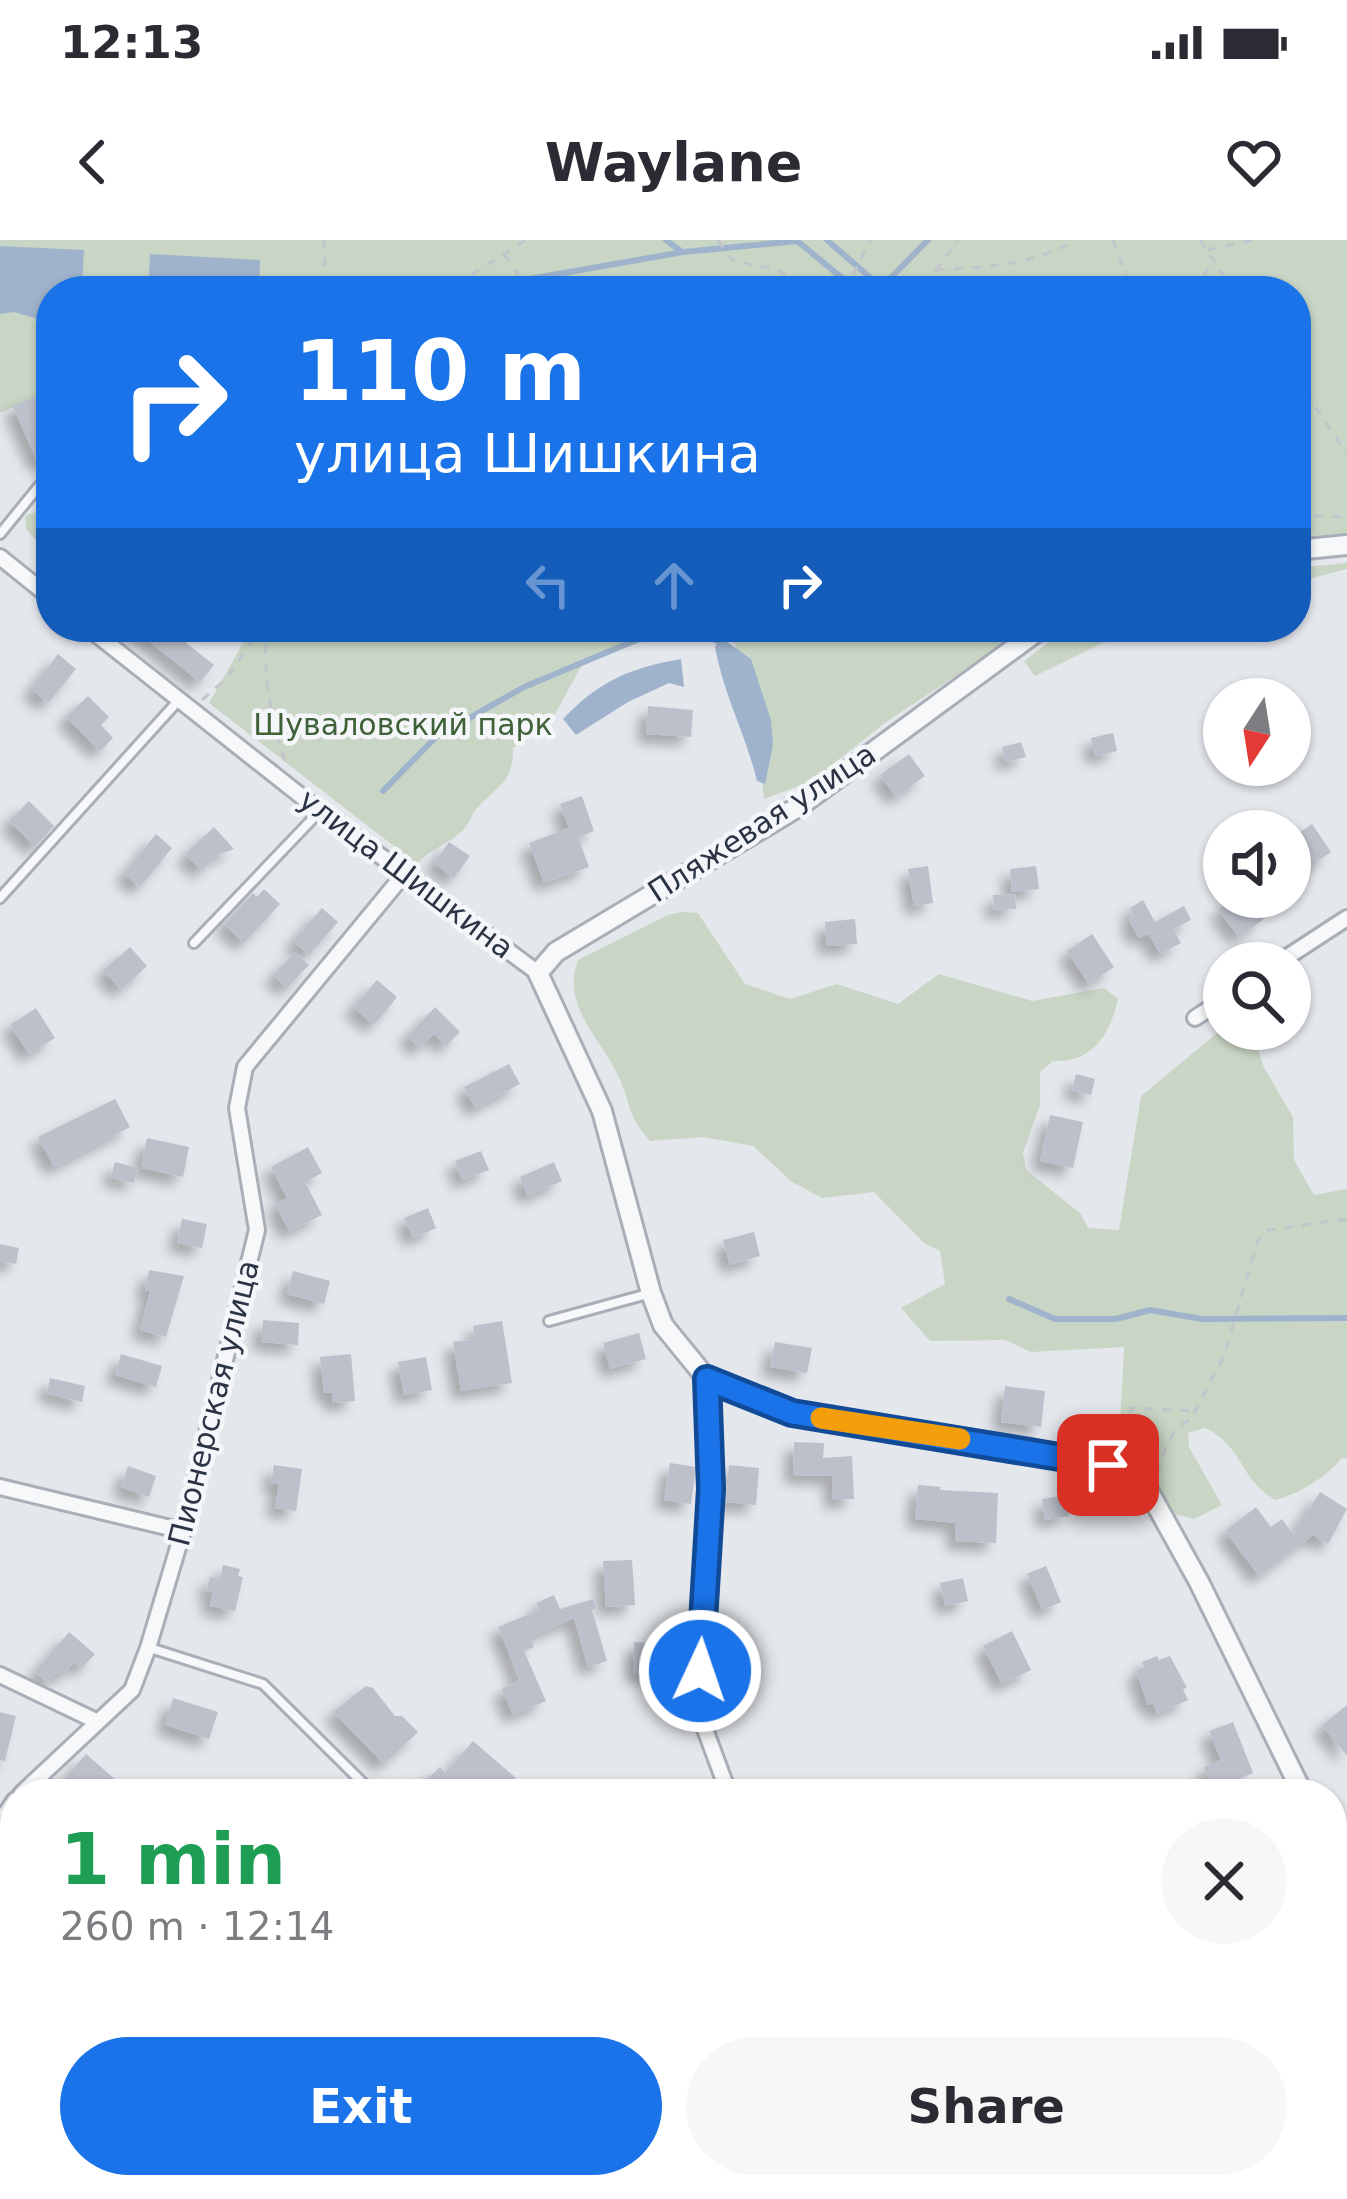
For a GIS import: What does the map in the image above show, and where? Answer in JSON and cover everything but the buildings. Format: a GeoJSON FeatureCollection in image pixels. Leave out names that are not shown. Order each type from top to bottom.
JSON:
{"type":"FeatureCollection","features":[{"type":"Feature","properties":{"kind":"street"},"geometry":{"type":"LineString","coordinates":[[1311,549],[1347,545]]}},
{"type":"Feature","properties":{"kind":"street"},"geometry":{"type":"LineString","coordinates":[[0,557],[36,586]]}},
{"type":"Feature","properties":{"kind":"street","name":"улица Шишкина"},"geometry":{"type":"LineString","coordinates":[[106,642],[320,811],[538,973],[602,1111],[663,1325],[707,1379],[792,1413],[1120,1468],[1148,1490],[1296,1779]]}},
{"type":"Feature","properties":{"kind":"street","name":"Пляжевая улица"},"geometry":{"type":"LineString","coordinates":[[538,973],[556,952],[798,807],[1022,642]]}},
{"type":"Feature","properties":{"kind":"street","name":"Пионерская улица"},"geometry":{"type":"LineString","coordinates":[[36,1779],[132,1690],[183,1531],[257,1230],[238,1108],[245,1067],[405,873]]}},
{"type":"Feature","properties":{"kind":"street"},"geometry":{"type":"LineString","coordinates":[[1310,942],[1347,918]]}},
{"type":"Feature","properties":{"kind":"street"},"geometry":{"type":"LineString","coordinates":[[1195,1018],[1203,1013]]}},
{"type":"Feature","properties":{"kind":"street"},"geometry":{"type":"LineString","coordinates":[[707,1379],[711,1489],[699,1713],[723,1779]]}},
{"type":"Feature","properties":{"kind":"street"},"geometry":{"type":"LineString","coordinates":[[0,1486],[183,1531]]}},
{"type":"Feature","properties":{"kind":"street"},"geometry":{"type":"LineString","coordinates":[[0,1675],[96,1720]]}},
{"type":"Feature","properties":{"kind":"lane"},"geometry":{"type":"LineString","coordinates":[[0,534],[36,489]]}},
{"type":"Feature","properties":{"kind":"lane"},"geometry":{"type":"LineString","coordinates":[[0,898],[185,705]]}},
{"type":"Feature","properties":{"kind":"lane"},"geometry":{"type":"LineString","coordinates":[[194,944],[320,811]]}},
{"type":"Feature","properties":{"kind":"lane"},"geometry":{"type":"LineString","coordinates":[[549,1321],[651,1293]]}},
{"type":"Feature","properties":{"kind":"lane"},"geometry":{"type":"LineString","coordinates":[[148,1648],[263,1684],[359,1779]]}},
{"type":"Feature","properties":{"kind":"path"},"geometry":{"type":"LineString","coordinates":[[325,240],[326,276]]}},
{"type":"Feature","properties":{"kind":"path"},"geometry":{"type":"LineString","coordinates":[[469,276],[526,240]]}},
{"type":"Feature","properties":{"kind":"path"},"geometry":{"type":"LineString","coordinates":[[718,240],[731,259],[775,267],[787,276]]}},
{"type":"Feature","properties":{"kind":"path"},"geometry":{"type":"LineString","coordinates":[[854,276],[870,240]]}},
{"type":"Feature","properties":{"kind":"path"},"geometry":{"type":"LineString","coordinates":[[927,276],[958,240]]}},
{"type":"Feature","properties":{"kind":"path"},"geometry":{"type":"LineString","coordinates":[[936,270],[1000,266],[1057,251],[1075,240]]}},
{"type":"Feature","properties":{"kind":"path"},"geometry":{"type":"LineString","coordinates":[[1113,240],[1126,276]]}},
{"type":"Feature","properties":{"kind":"path"},"geometry":{"type":"LineString","coordinates":[[1200,240],[1223,276]]}},
{"type":"Feature","properties":{"kind":"path"},"geometry":{"type":"LineString","coordinates":[[1207,250],[1253,240]]}},
{"type":"Feature","properties":{"kind":"path"},"geometry":{"type":"LineString","coordinates":[[504,254],[519,276]]}},
{"type":"Feature","properties":{"kind":"path"},"geometry":{"type":"LineString","coordinates":[[1203,276],[1213,262]]}},
{"type":"Feature","properties":{"kind":"path"},"geometry":{"type":"LineString","coordinates":[[1311,400],[1347,454]]}},
{"type":"Feature","properties":{"kind":"path"},"geometry":{"type":"LineString","coordinates":[[1336,439],[1347,443]]}},
{"type":"Feature","properties":{"kind":"path"},"geometry":{"type":"LineString","coordinates":[[1311,516],[1347,517]]}},
{"type":"Feature","properties":{"kind":"path"},"geometry":{"type":"LineString","coordinates":[[185,705],[227,677],[252,642]]}},
{"type":"Feature","properties":{"kind":"path"},"geometry":{"type":"LineString","coordinates":[[263,642],[267,695],[295,790]]}},
{"type":"Feature","properties":{"kind":"path"},"geometry":{"type":"LineString","coordinates":[[1151,1484],[1168,1442],[1196,1411],[1225,1356],[1258,1240],[1268,1230],[1347,1219]]}},
{"type":"Feature","properties":{"kind":"path"},"geometry":{"type":"LineString","coordinates":[[1108,1465],[1126,1440],[1131,1408],[1196,1411]]}},
{"type":"Feature","properties":{"kind":"green space"},"geometry":{"type":"Polygon","coordinates":[[[0,240],[1347,240],[1347,534],[1311,540],[1311,276],[36,276],[36,397],[0,413],[0,240]]]}},
{"type":"Feature","properties":{"kind":"green space"},"geometry":{"type":"Polygon","coordinates":[[[36,512],[36,540],[26,529],[25,516],[36,512]]]}},
{"type":"Feature","properties":{"kind":"green space"},"geometry":{"type":"Polygon","coordinates":[[[1347,563],[1347,569],[1311,578],[1311,567],[1347,563]]]}},
{"type":"Feature","properties":{"kind":"green space","name":"Шуваловский парк"},"geometry":{"type":"Polygon","coordinates":[[[244,642],[641,642],[584,661],[553,718],[513,748],[510,771],[501,785],[464,829],[417,864],[209,703],[244,642]]]}},
{"type":"Feature","properties":{"kind":"green space","name":"Шуваловский парк"},"geometry":{"type":"Polygon","coordinates":[[[734,642],[1007,642],[886,722],[812,781],[764,799],[755,716],[734,642]]]}},
{"type":"Feature","properties":{"kind":"green space"},"geometry":{"type":"Polygon","coordinates":[[[1049,642],[1105,642],[1035,676],[1024,661],[1049,642]]]}},
{"type":"Feature","properties":{"kind":"green space"},"geometry":{"type":"Polygon","coordinates":[[[698,913],[745,984],[790,999],[837,984],[898,1004],[939,974],[1032,1001],[1104,988],[1118,999],[1110,1024],[1089,1051],[1053,1061],[1040,1072],[1040,1105],[1023,1153],[1026,1170],[1080,1213],[1088,1228],[1119,1230],[1141,1096],[1203,1045],[1203,1050],[1259,1050],[1293,1117],[1294,1160],[1314,1195],[1347,1189],[1347,1458],[1312,1484],[1276,1500],[1255,1483],[1218,1436],[1205,1428],[1188,1433],[1189,1447],[1222,1505],[1194,1519],[1174,1514],[1137,1472],[1121,1444],[1124,1347],[1031,1352],[1005,1340],[930,1341],[901,1308],[945,1284],[940,1251],[924,1243],[874,1192],[822,1198],[792,1182],[753,1146],[703,1137],[650,1141],[579,1009],[574,978],[578,960],[668,915],[698,913]]]}},
{"type":"Feature","properties":{"kind":"water"},"geometry":{"type":"Polygon","coordinates":[[[0,246],[84,250],[83,276],[36,276],[36,319],[14,312],[0,314],[0,246]]]}},
{"type":"Feature","properties":{"kind":"water"},"geometry":{"type":"Polygon","coordinates":[[[150,254],[260,260],[259,276],[149,276],[150,254]]]}},
{"type":"Feature","properties":{"kind":"water"},"geometry":{"type":"Polygon","coordinates":[[[718,642],[727,642],[751,659],[771,720],[773,745],[765,784],[757,781],[715,647],[718,642]]]}},
{"type":"Feature","properties":{"kind":"water"},"geometry":{"type":"Polygon","coordinates":[[[681,659],[684,687],[669,683],[576,735],[563,719],[616,678],[681,659]]]}},
{"type":"Feature","properties":{"kind":"waterway"},"geometry":{"type":"LineString","coordinates":[[666,240],[682,252]]}},
{"type":"Feature","properties":{"kind":"waterway"},"geometry":{"type":"LineString","coordinates":[[796,240],[840,276]]}},
{"type":"Feature","properties":{"kind":"waterway"},"geometry":{"type":"LineString","coordinates":[[827,240],[868,276]]}},
{"type":"Feature","properties":{"kind":"waterway"},"geometry":{"type":"LineString","coordinates":[[893,276],[928,240]]}},
{"type":"Feature","properties":{"kind":"waterway"},"geometry":{"type":"LineString","coordinates":[[546,276],[683,252],[797,241]]}},
{"type":"Feature","properties":{"kind":"waterway"},"geometry":{"type":"LineString","coordinates":[[383,791],[436,737],[524,687],[632,642]]}},
{"type":"Feature","properties":{"kind":"waterway"},"geometry":{"type":"LineString","coordinates":[[1009,1299],[1055,1319],[1116,1319],[1150,1310],[1202,1319],[1347,1318]]}},
{"type":"Feature","properties":{"kind":"slow traffic"},"geometry":{"type":"LineString","coordinates":[[821,1418],[960,1439]]}},
{"type":"Feature","properties":{"kind":"route"},"geometry":{"type":"LineString","coordinates":[[700,1671],[711,1489],[707,1379],[792,1413],[1027,1448],[1108,1465]]}}]}
